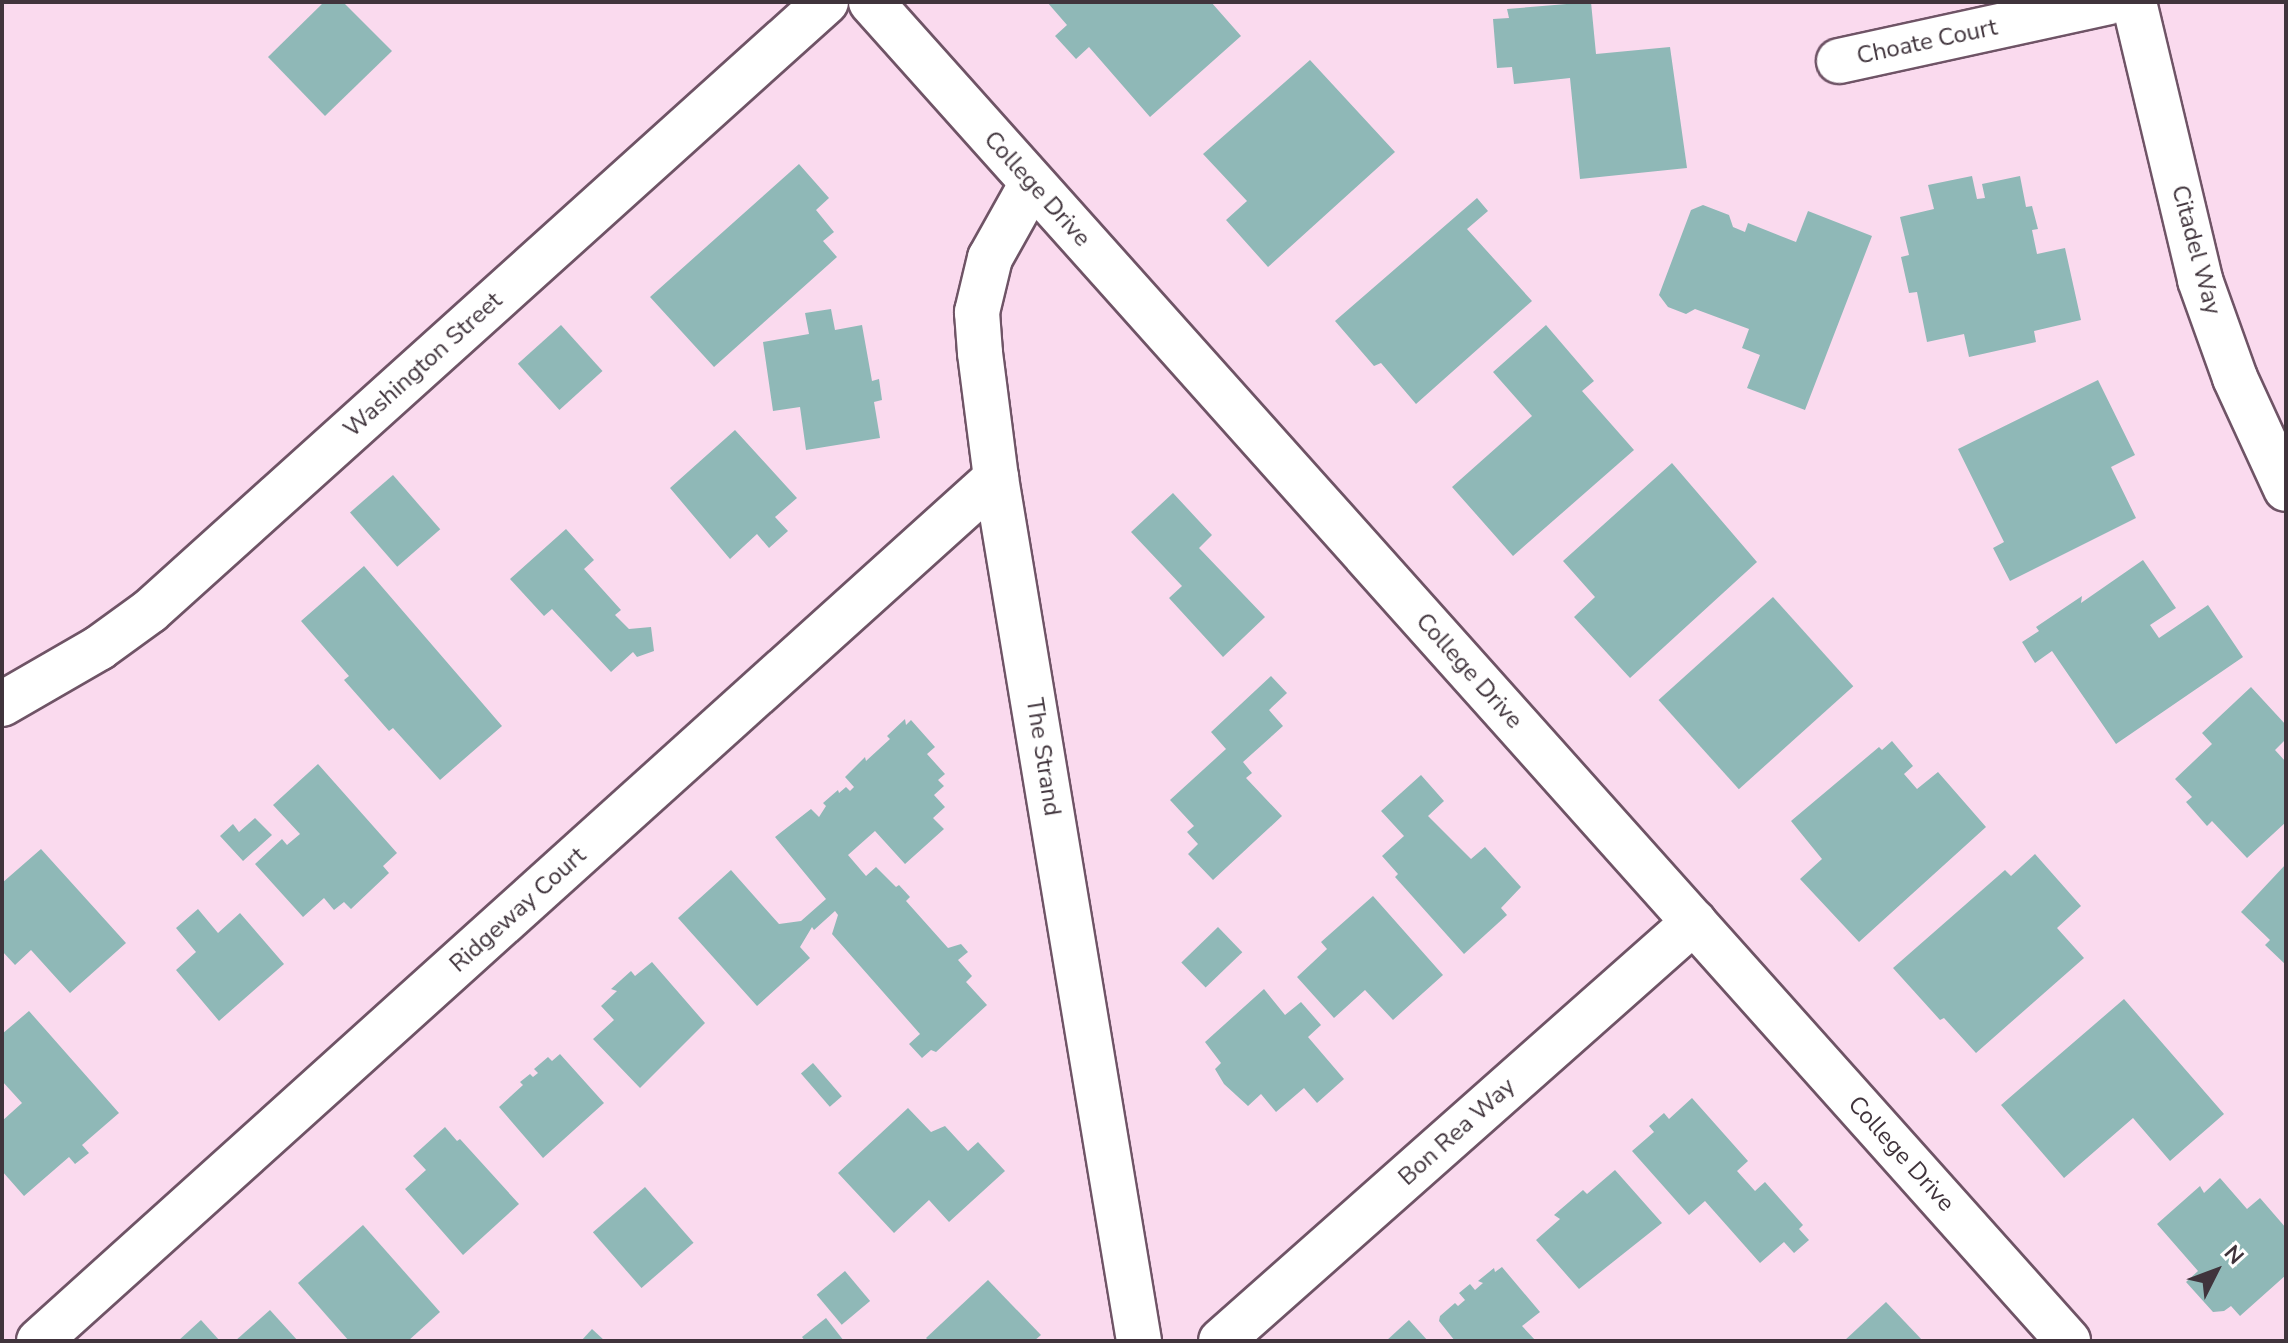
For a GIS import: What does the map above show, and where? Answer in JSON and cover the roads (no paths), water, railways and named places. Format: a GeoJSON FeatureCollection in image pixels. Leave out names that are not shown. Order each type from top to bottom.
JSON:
{"type":"FeatureCollection","features":[{"type":"Feature","properties":{"kind":"street","name":"Washington Street"},"geometry":{"type":"LineString","coordinates":[[2,704],[99,648],[150,611],[826,2]]}},
{"type":"Feature","properties":{"kind":"street","name":"College Drive"},"geometry":{"type":"LineString","coordinates":[[871,2],[2068,1341]]}},
{"type":"Feature","properties":{"kind":"street","name":"Choate Court"},"geometry":{"type":"LineString","coordinates":[[1839,61],[2109,2]]}},
{"type":"Feature","properties":{"kind":"street","name":"Citadel Way"},"geometry":{"type":"LineString","coordinates":[[2134,2],[2200,280],[2235,378],[2286,489]]}},
{"type":"Feature","properties":{"kind":"street","name":"The Strand"},"geometry":{"type":"LineString","coordinates":[[1032,183],[990,258],[977,312],[996,478],[1139,1341]]}},
{"type":"Feature","properties":{"kind":"street","name":"Ridgeway Court"},"geometry":{"type":"LineString","coordinates":[[39,1341],[996,478]]}},
{"type":"Feature","properties":{"kind":"street","name":"Bon Rea Way"},"geometry":{"type":"LineString","coordinates":[[1221,1341],[1694,922]]}}]}
